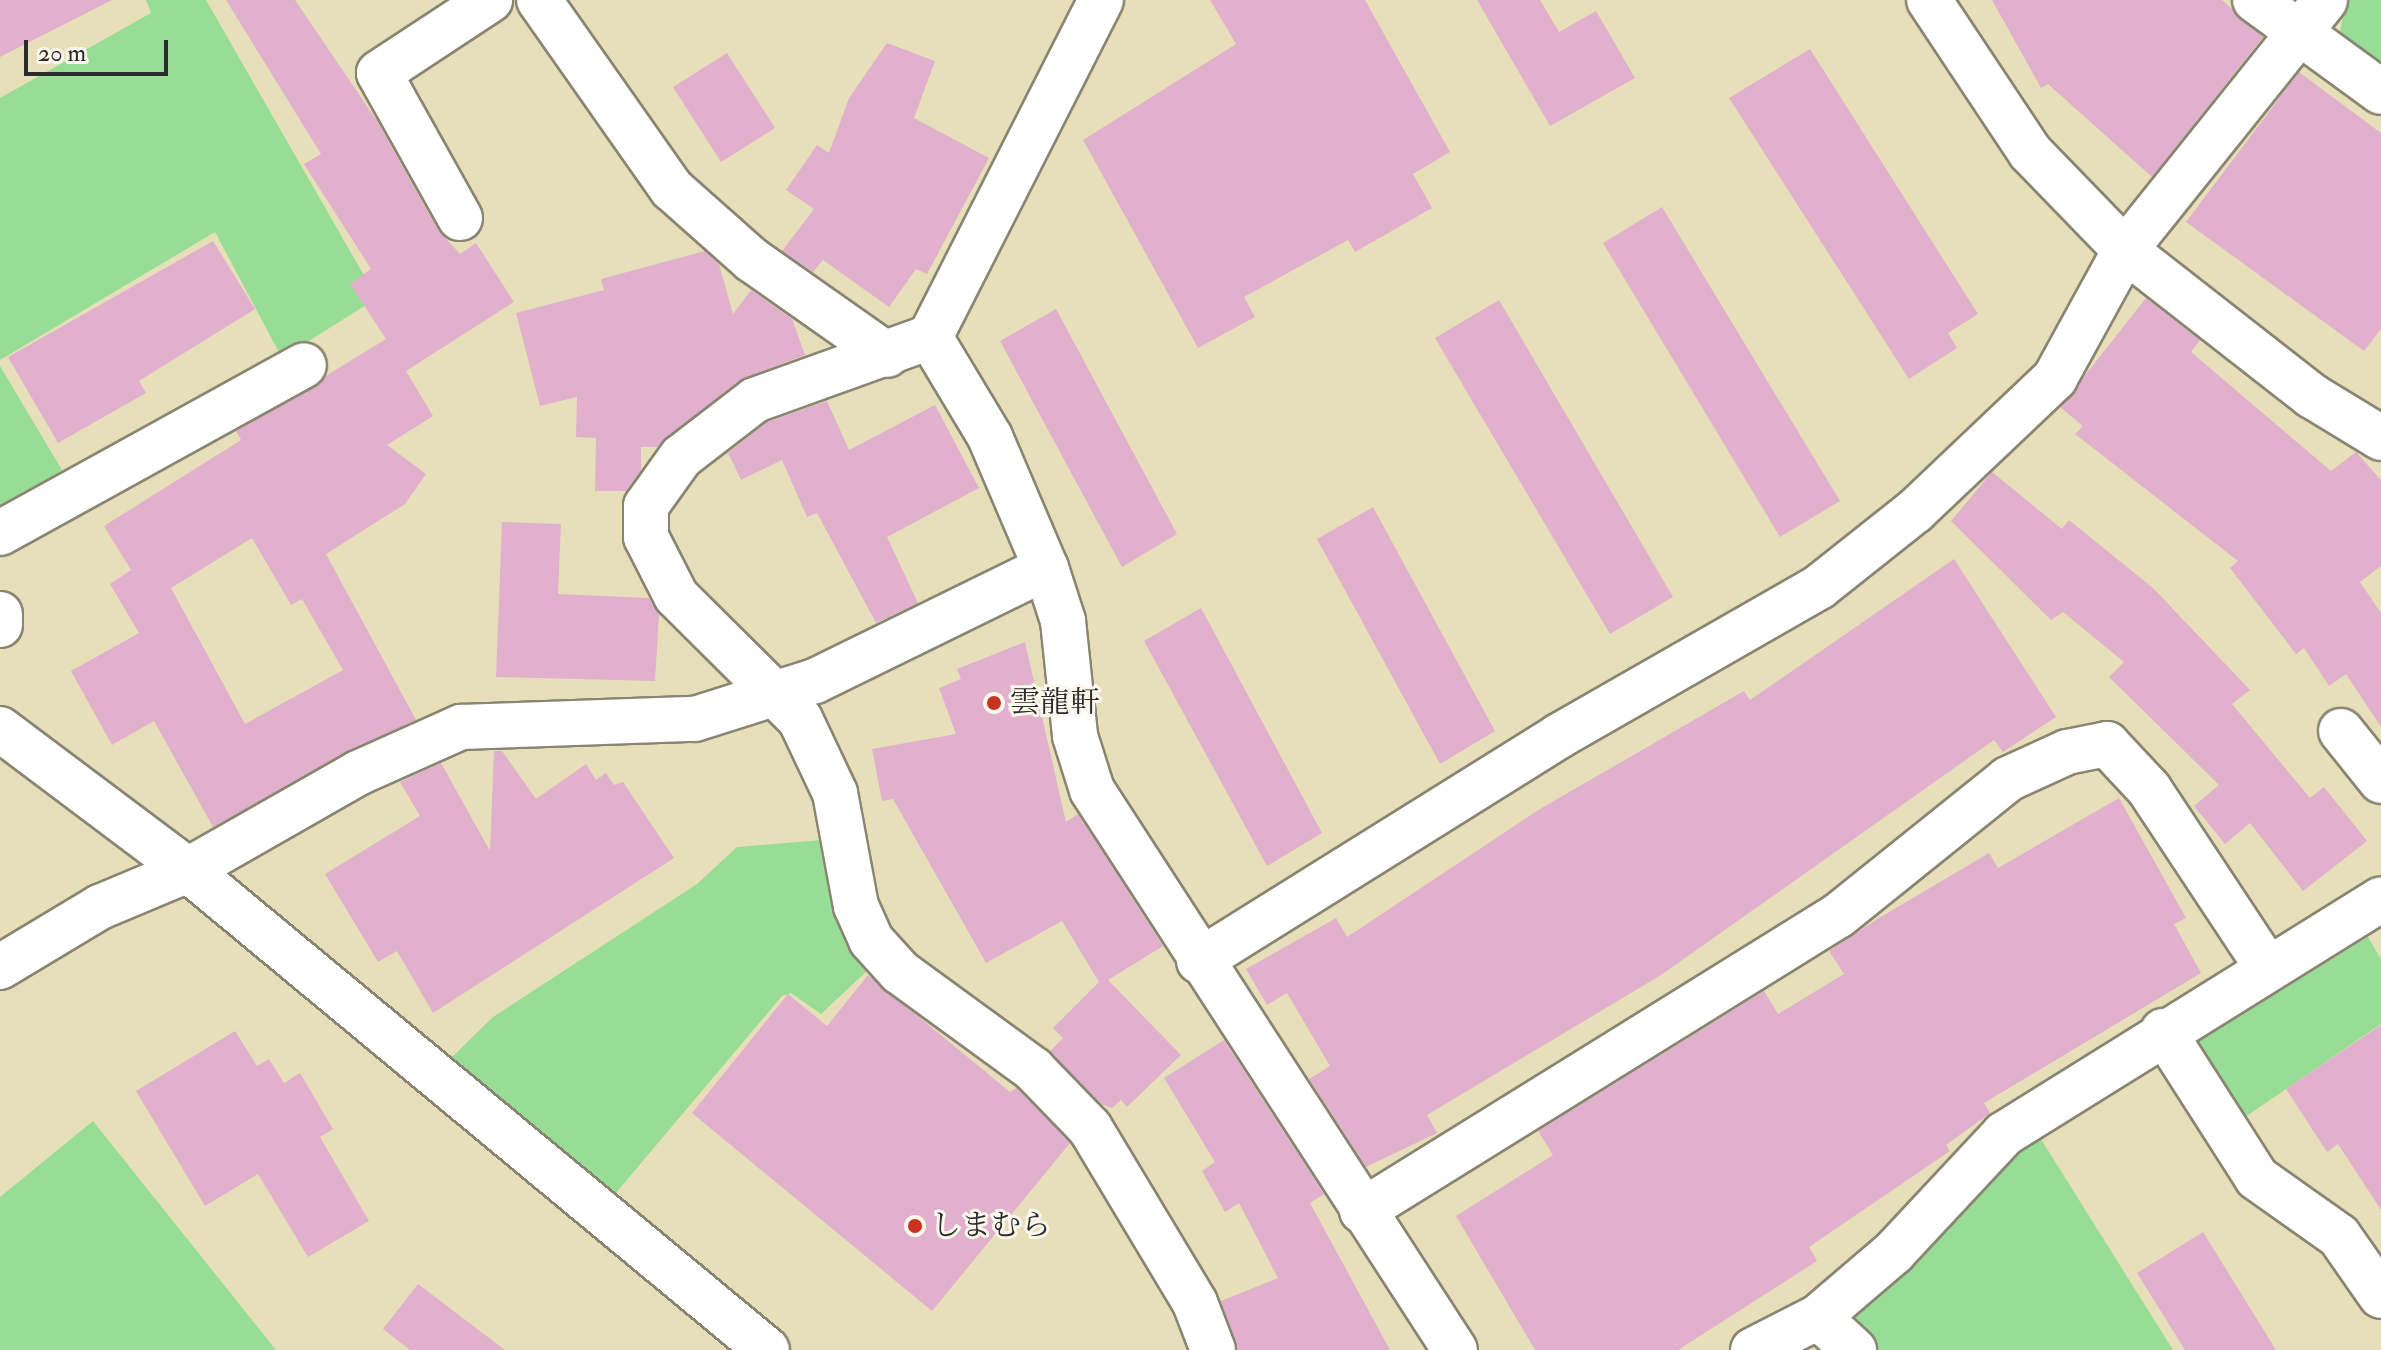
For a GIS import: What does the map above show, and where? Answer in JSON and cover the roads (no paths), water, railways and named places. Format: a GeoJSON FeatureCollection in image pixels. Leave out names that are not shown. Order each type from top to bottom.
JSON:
{"type":"FeatureCollection","features":[{"type":"Feature","properties":{"kind":"street"},"geometry":{"type":"LineString","coordinates":[[460,218],[379,73],[490,0]]}},
{"type":"Feature","properties":{"kind":"street"},"geometry":{"type":"LineString","coordinates":[[539,0],[672,189],[752,260],[887,355]]}},
{"type":"Feature","properties":{"kind":"street"},"geometry":{"type":"LineString","coordinates":[[1101,0],[930,337],[755,400],[681,457],[646,506],[656,568],[800,719],[835,793],[856,906],[871,940],[900,972],[1033,1069],[1090,1128],[1195,1303],[1213,1350]]}},
{"type":"Feature","properties":{"kind":"street"},"geometry":{"type":"LineString","coordinates":[[1929,0],[2030,152],[2125,250],[2312,396],[2381,438]]}},
{"type":"Feature","properties":{"kind":"street"},"geometry":{"type":"LineString","coordinates":[[2255,0],[2381,92]]}},
{"type":"Feature","properties":{"kind":"street"},"geometry":{"type":"LineString","coordinates":[[1199,961],[1559,736],[1819,587],[1915,511],[2055,378],[2125,250],[2325,0]]}},
{"type":"Feature","properties":{"kind":"street"},"geometry":{"type":"LineString","coordinates":[[930,337],[990,437],[1046,568],[1063,621],[1075,736],[1092,790],[1199,961],[1455,1350]]}},
{"type":"Feature","properties":{"kind":"street"},"geometry":{"type":"LineString","coordinates":[[0,533],[304,365]]}},
{"type":"Feature","properties":{"kind":"street"},"geometry":{"type":"LineString","coordinates":[[0,967],[100,907],[188,870],[358,773],[461,727],[695,719],[776,696],[1046,568]]}},
{"type":"Feature","properties":{"kind":"street"},"geometry":{"type":"LineString","coordinates":[[0,614],[0,625]]}},
{"type":"Feature","properties":{"kind":"street"},"geometry":{"type":"LineString","coordinates":[[0,729],[188,870],[767,1350]]}},
{"type":"Feature","properties":{"kind":"street"},"geometry":{"type":"LineString","coordinates":[[2341,731],[2381,781]]}},
{"type":"Feature","properties":{"kind":"street"},"geometry":{"type":"LineString","coordinates":[[1362,1211],[1839,915],[2008,779],[2067,752],[2107,744],[2149,789],[2266,966]]}},
{"type":"Feature","properties":{"kind":"street"},"geometry":{"type":"LineString","coordinates":[[1787,1338],[1894,1252],[2004,1134],[2266,966],[2381,899]]}},
{"type":"Feature","properties":{"kind":"street"},"geometry":{"type":"LineString","coordinates":[[2163,1031],[2257,1178],[2339,1236],[2381,1296]]}},
{"type":"Feature","properties":{"kind":"street"},"geometry":{"type":"LineString","coordinates":[[1787,1338],[1854,1350]]}},
{"type":"Feature","properties":{"kind":"place","name":"雲龍軒"},"geometry":{"type":"Point","coordinates":[994,703]}},
{"type":"Feature","properties":{"kind":"place","name":"しまむら"},"geometry":{"type":"Point","coordinates":[915,1226]}}]}
